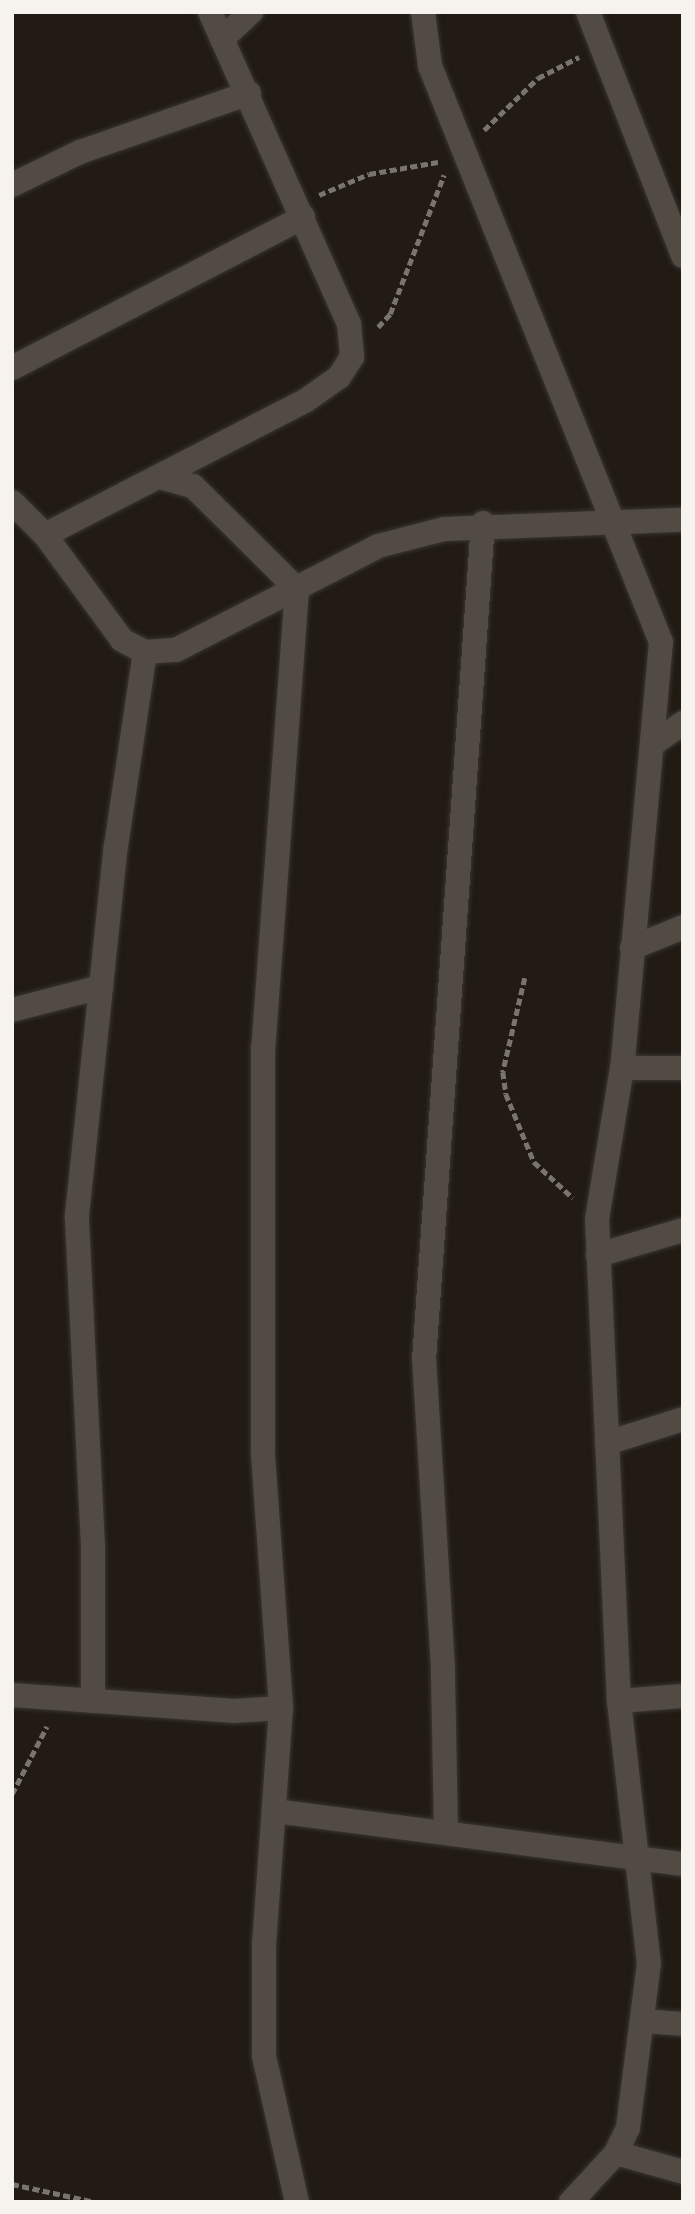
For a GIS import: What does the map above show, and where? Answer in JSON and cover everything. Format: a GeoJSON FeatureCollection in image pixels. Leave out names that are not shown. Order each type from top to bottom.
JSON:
{"type":"FeatureCollection","features":[{"type":"Feature","properties":{"kind":"street"},"geometry":{"type":"LineString","coordinates":[[45,535],[305,401],[339,377],[352,356],[349,324],[249,93],[210,12]]}},
{"type":"Feature","properties":{"kind":"street"},"geometry":{"type":"LineString","coordinates":[[222,39],[251,12]]}},
{"type":"Feature","properties":{"kind":"street"},"geometry":{"type":"LineString","coordinates":[[423,12],[430,66],[458,154],[617,526],[661,642],[622,1068],[597,1219],[619,1702],[649,1963],[630,2117],[616,2153],[571,2202]]}},
{"type":"Feature","properties":{"kind":"street"},"geometry":{"type":"LineString","coordinates":[[588,12],[683,256]]}},
{"type":"Feature","properties":{"kind":"street"},"geometry":{"type":"LineString","coordinates":[[12,185],[80,152],[249,93]]}},
{"type":"Feature","properties":{"kind":"street"},"geometry":{"type":"LineString","coordinates":[[12,368],[301,211]]}},
{"type":"Feature","properties":{"kind":"street"},"geometry":{"type":"LineString","coordinates":[[159,477],[193,486],[297,589],[263,1047],[263,1455],[281,1708],[264,2056],[298,2202]]}},
{"type":"Feature","properties":{"kind":"street"},"geometry":{"type":"LineString","coordinates":[[12,502],[45,535],[122,640],[145,652],[176,650],[378,546],[483,523],[617,526],[683,520]]}},
{"type":"Feature","properties":{"kind":"street"},"geometry":{"type":"LineString","coordinates":[[446,1831],[443,1668],[424,1360],[483,523]]}},
{"type":"Feature","properties":{"kind":"street"},"geometry":{"type":"LineString","coordinates":[[93,1701],[93,1548],[77,1215],[101,987],[145,652]]}},
{"type":"Feature","properties":{"kind":"street"},"geometry":{"type":"LineString","coordinates":[[653,744],[683,723]]}},
{"type":"Feature","properties":{"kind":"street"},"geometry":{"type":"LineString","coordinates":[[632,948],[683,926]]}},
{"type":"Feature","properties":{"kind":"street"},"geometry":{"type":"LineString","coordinates":[[12,1010],[101,987]]}},
{"type":"Feature","properties":{"kind":"street"},"geometry":{"type":"LineString","coordinates":[[622,1068],[683,1068]]}},
{"type":"Feature","properties":{"kind":"street"},"geometry":{"type":"LineString","coordinates":[[598,1255],[683,1230]]}},
{"type":"Feature","properties":{"kind":"street"},"geometry":{"type":"LineString","coordinates":[[607,1443],[683,1419]]}},
{"type":"Feature","properties":{"kind":"street"},"geometry":{"type":"LineString","coordinates":[[12,1695],[234,1712],[281,1708]]}},
{"type":"Feature","properties":{"kind":"street"},"geometry":{"type":"LineString","coordinates":[[619,1702],[683,1696]]}},
{"type":"Feature","properties":{"kind":"street"},"geometry":{"type":"LineString","coordinates":[[274,1811],[446,1831],[638,1862],[683,1864]]}},
{"type":"Feature","properties":{"kind":"street"},"geometry":{"type":"LineString","coordinates":[[643,2021],[683,2024]]}},
{"type":"Feature","properties":{"kind":"street"},"geometry":{"type":"LineString","coordinates":[[616,2153],[683,2172]]}},
{"type":"Feature","properties":{"kind":"path"},"geometry":{"type":"LineString","coordinates":[[352,356],[390,314],[458,154],[538,78],[600,44]]}},
{"type":"Feature","properties":{"kind":"path"},"geometry":{"type":"LineString","coordinates":[[301,211],[369,174],[458,154]]}},
{"type":"Feature","properties":{"kind":"path"},"geometry":{"type":"LineString","coordinates":[[524,978],[503,1072],[506,1094],[542,1173],[597,1219]]}},
{"type":"Feature","properties":{"kind":"path"},"geometry":{"type":"LineString","coordinates":[[12,1794],[61,1697]]}},
{"type":"Feature","properties":{"kind":"path"},"geometry":{"type":"LineString","coordinates":[[12,2184],[95,2202]]}}]}
